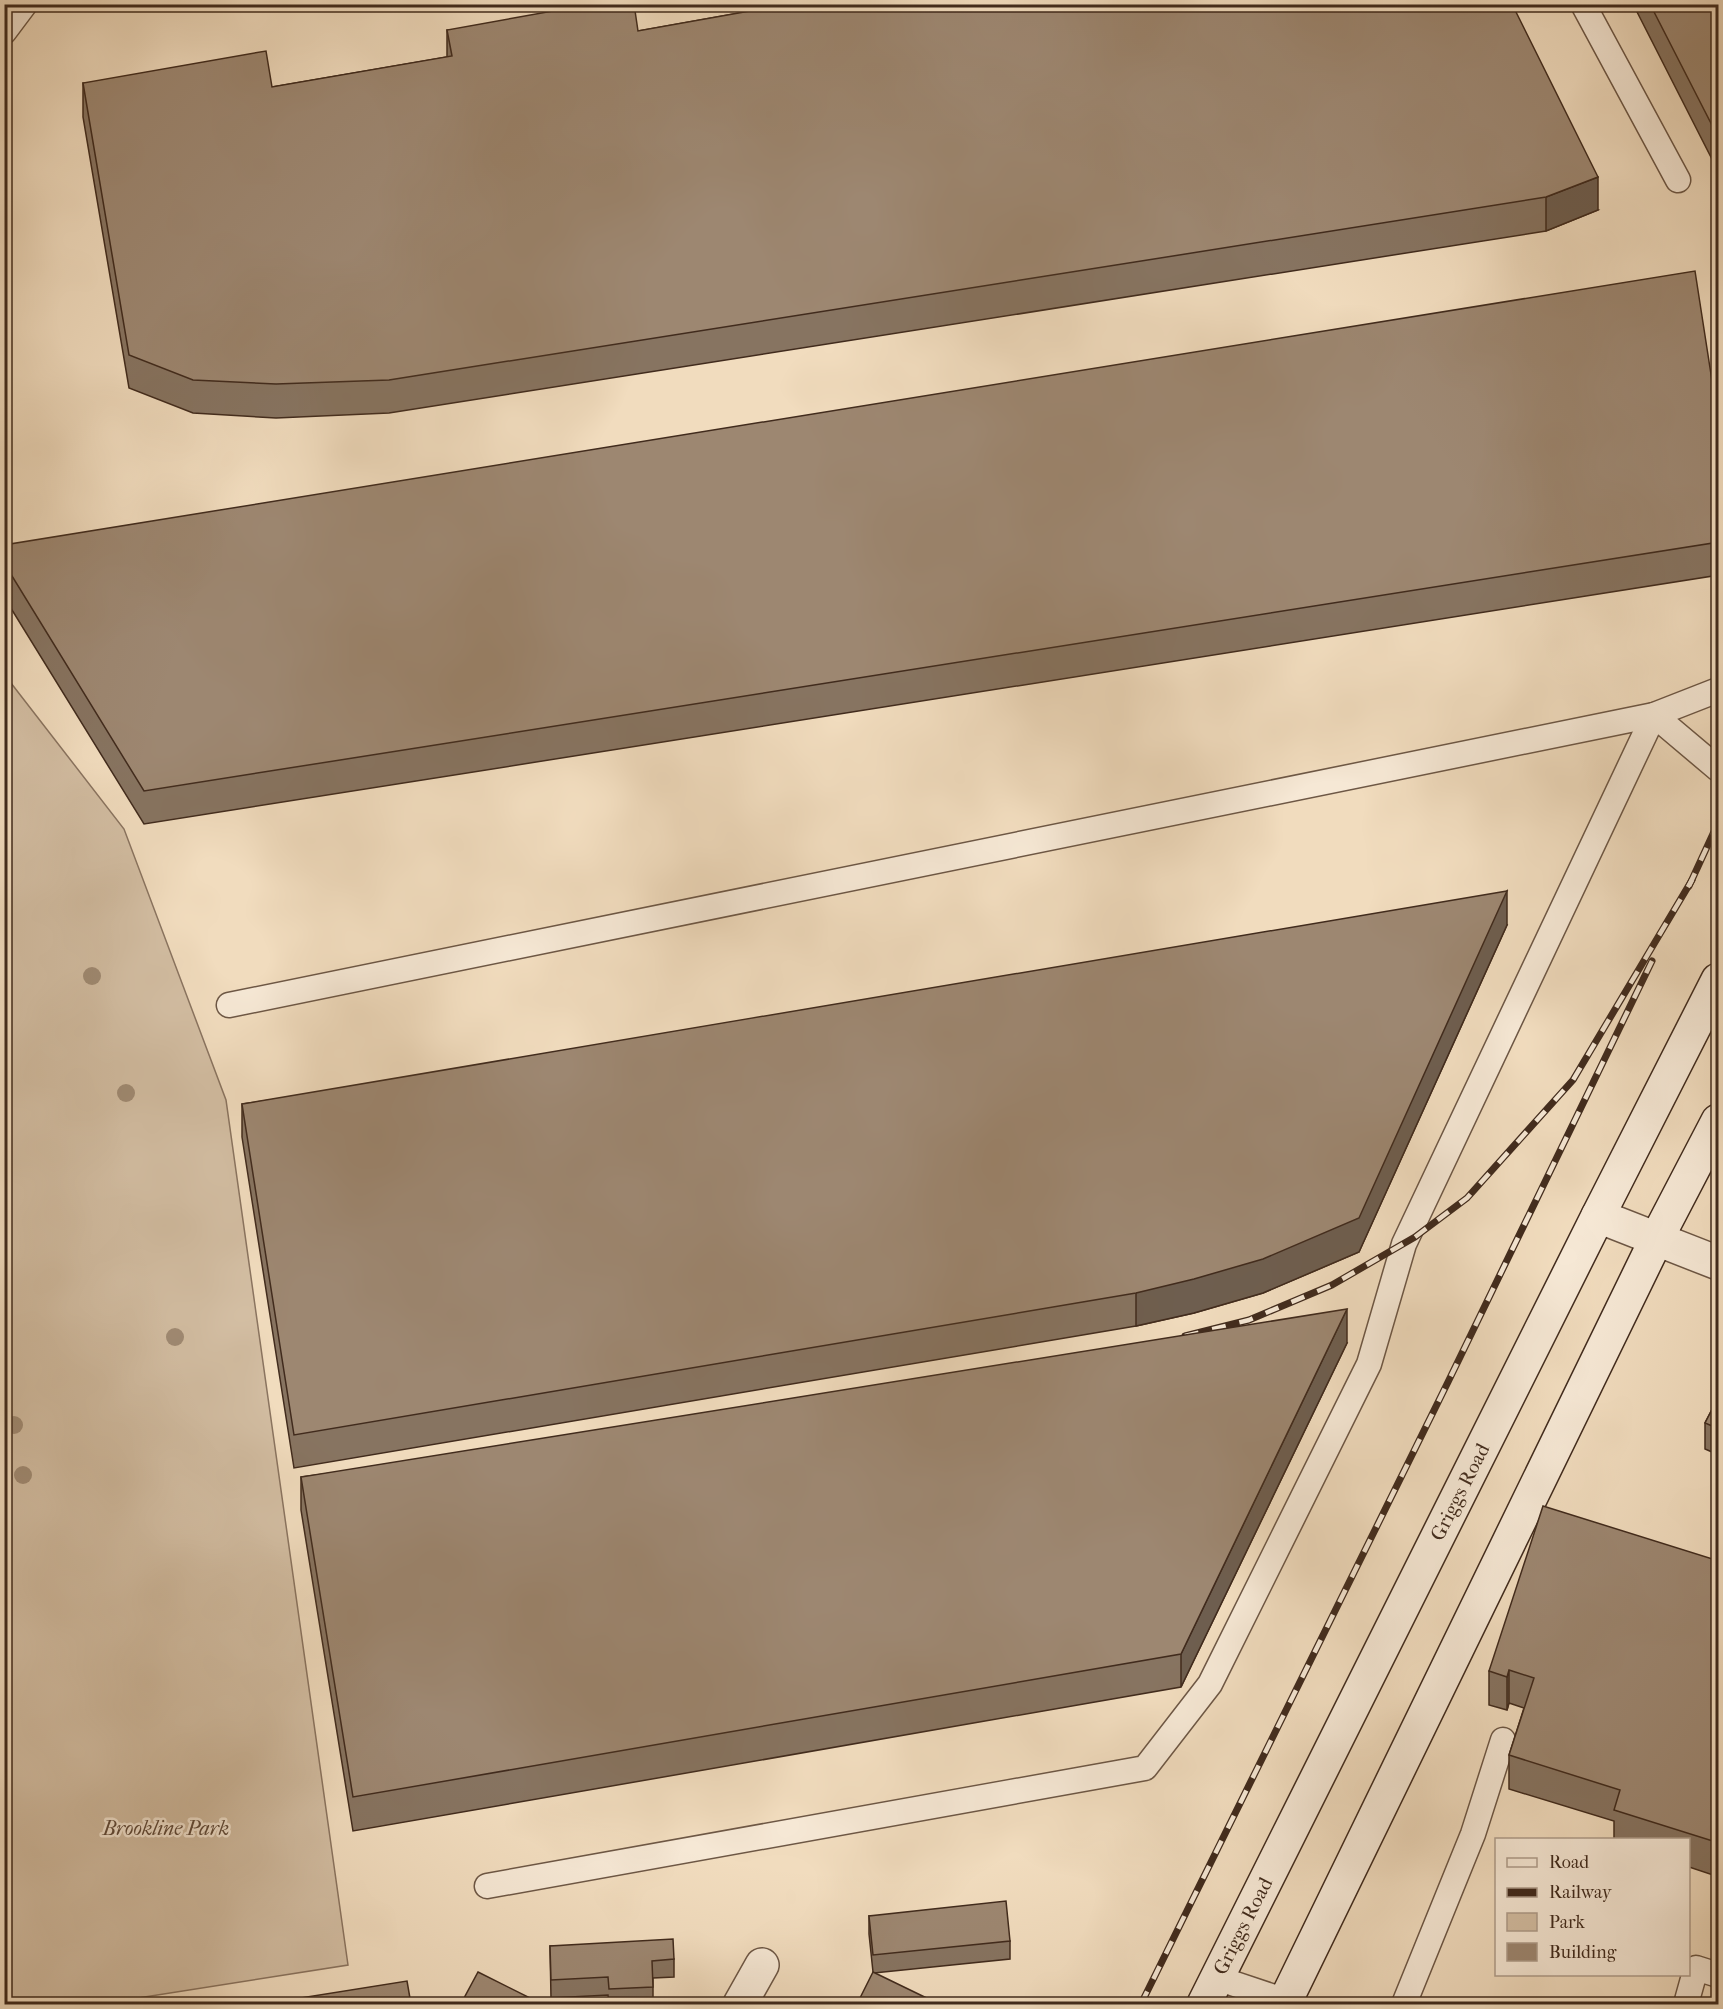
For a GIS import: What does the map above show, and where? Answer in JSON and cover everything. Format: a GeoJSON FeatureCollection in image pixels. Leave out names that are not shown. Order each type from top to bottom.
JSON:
{"type":"FeatureCollection","features":[{"type":"Feature","properties":{"kind":"main road","name":"Griggs Road"},"geometry":{"type":"LineString","coordinates":[[1210,1991],[1598,1216],[1719,980]]}},
{"type":"Feature","properties":{"kind":"main road"},"geometry":{"type":"LineString","coordinates":[[1288,2003],[1657,1238],[1719,1121]]}},
{"type":"Feature","properties":{"kind":"main road"},"geometry":{"type":"LineString","coordinates":[[1598,1216],[1719,1263]]}},
{"type":"Feature","properties":{"kind":"main road"},"geometry":{"type":"LineString","coordinates":[[740,2004],[762,1965]]}},
{"type":"Feature","properties":{"kind":"lane"},"geometry":{"type":"LineString","coordinates":[[4,32],[25,4]]}},
{"type":"Feature","properties":{"kind":"lane"},"geometry":{"type":"LineString","coordinates":[[1583,4],[1678,180]]}},
{"type":"Feature","properties":{"kind":"lane"},"geometry":{"type":"LineString","coordinates":[[229,1005],[1654,715],[1719,690]]}},
{"type":"Feature","properties":{"kind":"lane"},"geometry":{"type":"LineString","coordinates":[[1654,715],[1719,770]]}},
{"type":"Feature","properties":{"kind":"lane"},"geometry":{"type":"LineString","coordinates":[[487,1886],[1145,1768],[1210,1684],[1369,1364],[1404,1244],[1654,715]]}},
{"type":"Feature","properties":{"kind":"lane"},"geometry":{"type":"LineString","coordinates":[[1404,2004],[1473,1834],[1503,1740]]}},
{"type":"Feature","properties":{"kind":"lane"},"geometry":{"type":"LineString","coordinates":[[1686,2004],[1696,1968],[1719,1976]]}},
{"type":"Feature","properties":{"kind":"lane"},"geometry":{"type":"LineString","coordinates":[[1210,1991],[1288,2003]]}},
{"type":"Feature","properties":{"kind":"green space","name":"Brookline Park"},"geometry":{"type":"Polygon","coordinates":[[[4,674],[124,829],[226,1100],[348,1965],[100,2004],[5,2004],[4,674]]]}},
{"type":"Feature","properties":{"kind":"building"},"geometry":{"type":"Polygon","coordinates":[[[592,4],[634,4],[638,31],[789,4],[1512,4],[1598,177],[1546,197],[389,380],[276,384],[193,380],[129,355],[83,83],[266,51],[272,87],[452,56],[447,30],[592,4]]]}},
{"type":"Feature","properties":{"kind":"building"},"geometry":{"type":"Polygon","coordinates":[[[1650,4],[1719,4],[1719,134],[1717,135],[1650,4]]]}},
{"type":"Feature","properties":{"kind":"building"},"geometry":{"type":"Polygon","coordinates":[[[1695,271],[1719,426],[1719,542],[144,791],[4,563],[4,545],[1695,271]]]}},
{"type":"Feature","properties":{"kind":"building"},"geometry":{"type":"Polygon","coordinates":[[[1507,891],[1359,1218],[1263,1259],[1136,1293],[294,1435],[242,1104],[1507,891]]]}},
{"type":"Feature","properties":{"kind":"building"},"geometry":{"type":"Polygon","coordinates":[[[1347,1309],[1181,1654],[353,1797],[301,1477],[1347,1309]]]}},
{"type":"Feature","properties":{"kind":"building"},"geometry":{"type":"Polygon","coordinates":[[[1719,1396],[1719,1429],[1705,1423],[1719,1396]]]}},
{"type":"Feature","properties":{"kind":"building"},"geometry":{"type":"Polygon","coordinates":[[[1543,1506],[1719,1561],[1719,1843],[1614,1810],[1620,1790],[1509,1755],[1534,1678],[1509,1670],[1507,1677],[1489,1671],[1543,1506]]]}},
{"type":"Feature","properties":{"kind":"building"},"geometry":{"type":"Polygon","coordinates":[[[1006,1901],[1010,1941],[873,1955],[869,1916],[1006,1901]]]}},
{"type":"Feature","properties":{"kind":"building"},"geometry":{"type":"Polygon","coordinates":[[[673,1939],[674,1959],[652,1961],[653,1987],[609,1989],[608,1977],[551,1980],[550,1946],[673,1939]]]}},
{"type":"Feature","properties":{"kind":"building"},"geometry":{"type":"Polygon","coordinates":[[[478,1972],[542,2004],[472,2004],[463,2000],[478,1972]]]}},
{"type":"Feature","properties":{"kind":"building"},"geometry":{"type":"Polygon","coordinates":[[[873,1972],[939,2004],[857,2004],[873,1972]]]}},
{"type":"Feature","properties":{"kind":"building"},"geometry":{"type":"Polygon","coordinates":[[[407,1981],[411,2004],[263,2004],[407,1981]]]}},
{"type":"Feature","properties":{"kind":"building"},"geometry":{"type":"Polygon","coordinates":[[[805,1998],[819,2004],[802,2004],[805,1998]]]}},
{"type":"Feature","properties":{"kind":"railway"},"geometry":{"type":"LineString","coordinates":[[1689,886],[1718,823]]}},
{"type":"Feature","properties":{"kind":"railway"},"geometry":{"type":"LineString","coordinates":[[1185,1336],[1249,1320],[1332,1285],[1415,1237],[1467,1198],[1573,1080],[1692,880]]}},
{"type":"Feature","properties":{"kind":"railway"},"geometry":{"type":"LineString","coordinates":[[1141,2004],[1448,1382],[1652,961]]}}]}
